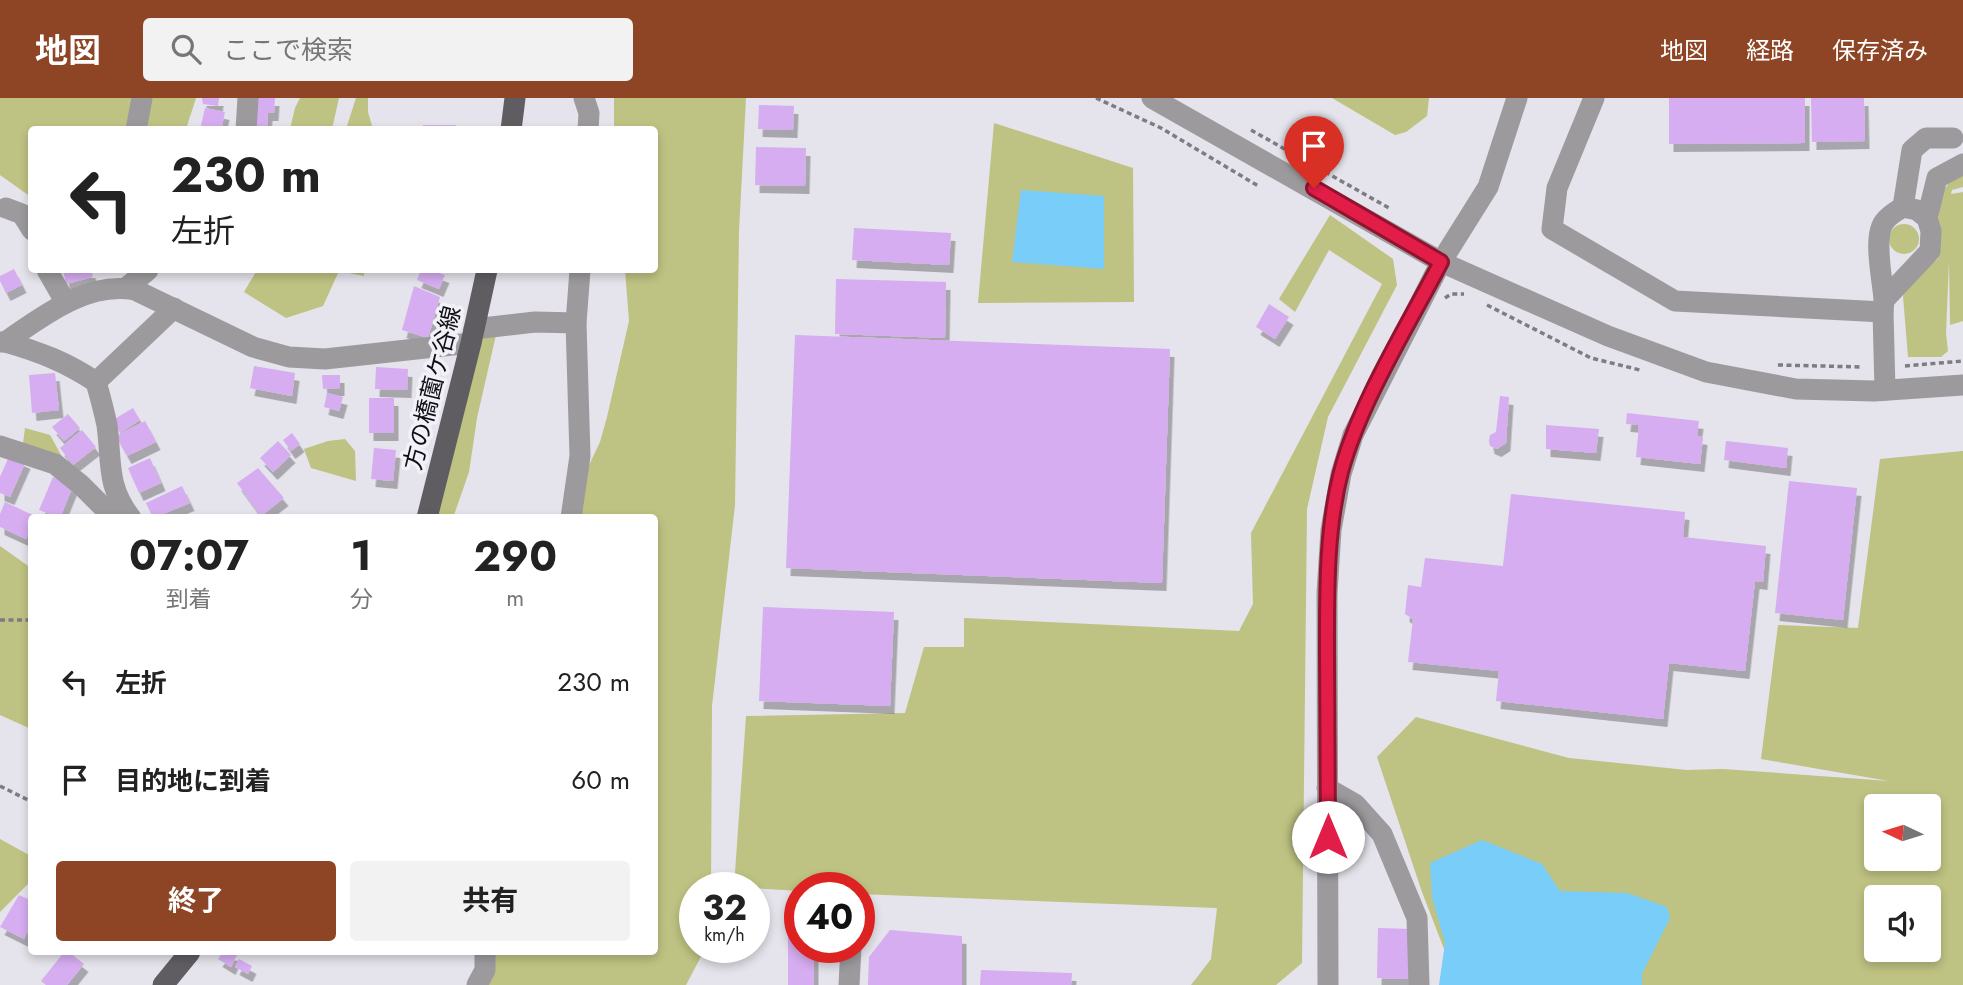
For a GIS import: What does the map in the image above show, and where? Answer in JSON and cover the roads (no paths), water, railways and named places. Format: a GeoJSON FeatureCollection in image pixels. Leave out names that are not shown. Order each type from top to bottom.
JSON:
{"type":"FeatureCollection","features":[{"type":"Feature","properties":{"kind":"main road"},"geometry":{"type":"LineString","coordinates":[[512,126],[515,98]]}},
{"type":"Feature","properties":{"kind":"main road","name":"方の橋薗ケ谷線"},"geometry":{"type":"LineString","coordinates":[[428,514],[486,273]]}},
{"type":"Feature","properties":{"kind":"main road"},"geometry":{"type":"LineString","coordinates":[[163,985],[188,955]]}},
{"type":"Feature","properties":{"kind":"street"},"geometry":{"type":"LineString","coordinates":[[137,126],[142,98]]}},
{"type":"Feature","properties":{"kind":"street"},"geometry":{"type":"LineString","coordinates":[[246,126],[248,98]]}},
{"type":"Feature","properties":{"kind":"street"},"geometry":{"type":"LineString","coordinates":[[584,98],[589,113],[588,126]]}},
{"type":"Feature","properties":{"kind":"street"},"geometry":{"type":"LineString","coordinates":[[1152,98],[1441,262],[1608,336],[1706,372],[1796,389],[1885,390],[1963,385]]}},
{"type":"Feature","properties":{"kind":"street"},"geometry":{"type":"LineString","coordinates":[[1328,985],[1327,593],[1331,530],[1341,474],[1353,435],[1369,401],[1441,262],[1488,187],[1517,98]]}},
{"type":"Feature","properties":{"kind":"street"},"geometry":{"type":"LineString","coordinates":[[1594,98],[1557,188],[1552,229],[1675,302],[1883,306]]}},
{"type":"Feature","properties":{"kind":"street"},"geometry":{"type":"LineString","coordinates":[[1885,390],[1879,234],[1883,222],[1903,207],[1912,150],[1926,138],[1953,138]]}},
{"type":"Feature","properties":{"kind":"street"},"geometry":{"type":"LineString","coordinates":[[1883,306],[1930,251],[1931,231],[1927,218],[1937,178],[1963,164]]}},
{"type":"Feature","properties":{"kind":"street"},"geometry":{"type":"LineString","coordinates":[[1903,207],[1917,210],[1927,218]]}},
{"type":"Feature","properties":{"kind":"street"},"geometry":{"type":"LineString","coordinates":[[6,208],[22,214],[28,224]]}},
{"type":"Feature","properties":{"kind":"street"},"geometry":{"type":"LineString","coordinates":[[49,273],[66,303]]}},
{"type":"Feature","properties":{"kind":"street"},"geometry":{"type":"LineString","coordinates":[[125,288],[144,273]]}},
{"type":"Feature","properties":{"kind":"street"},"geometry":{"type":"LineString","coordinates":[[572,514],[580,456],[576,323],[580,273]]}},
{"type":"Feature","properties":{"kind":"street"},"geometry":{"type":"LineString","coordinates":[[3,342],[66,303],[91,292],[117,287],[135,290],[253,347],[289,357],[325,359],[473,336],[535,322],[576,323]]}},
{"type":"Feature","properties":{"kind":"street"},"geometry":{"type":"LineString","coordinates":[[96,382],[174,308]]}},
{"type":"Feature","properties":{"kind":"street"},"geometry":{"type":"LineString","coordinates":[[3,342],[42,352],[72,366],[96,382],[106,424],[112,481],[119,502],[128,514]]}},
{"type":"Feature","properties":{"kind":"street"},"geometry":{"type":"LineString","coordinates":[[0,446],[55,464],[110,514]]}},
{"type":"Feature","properties":{"kind":"street"},"geometry":{"type":"LineString","coordinates":[[1327,788],[1355,804],[1382,834],[1417,918],[1419,985]]}},
{"type":"Feature","properties":{"kind":"street"},"geometry":{"type":"LineString","coordinates":[[477,985],[485,970],[485,955]]}},
{"type":"Feature","properties":{"kind":"street"},"geometry":{"type":"LineString","coordinates":[[849,985],[850,963]]}},
{"type":"Feature","properties":{"kind":"water"},"geometry":{"type":"Polygon","coordinates":[[[1021,190],[1104,196],[1104,269],[1012,262],[1021,190]]]}},
{"type":"Feature","properties":{"kind":"water"},"geometry":{"type":"Polygon","coordinates":[[[1482,840],[1542,864],[1560,891],[1627,893],[1667,907],[1670,918],[1642,974],[1642,985],[1439,985],[1445,943],[1432,897],[1430,863],[1482,840]]]}}]}
